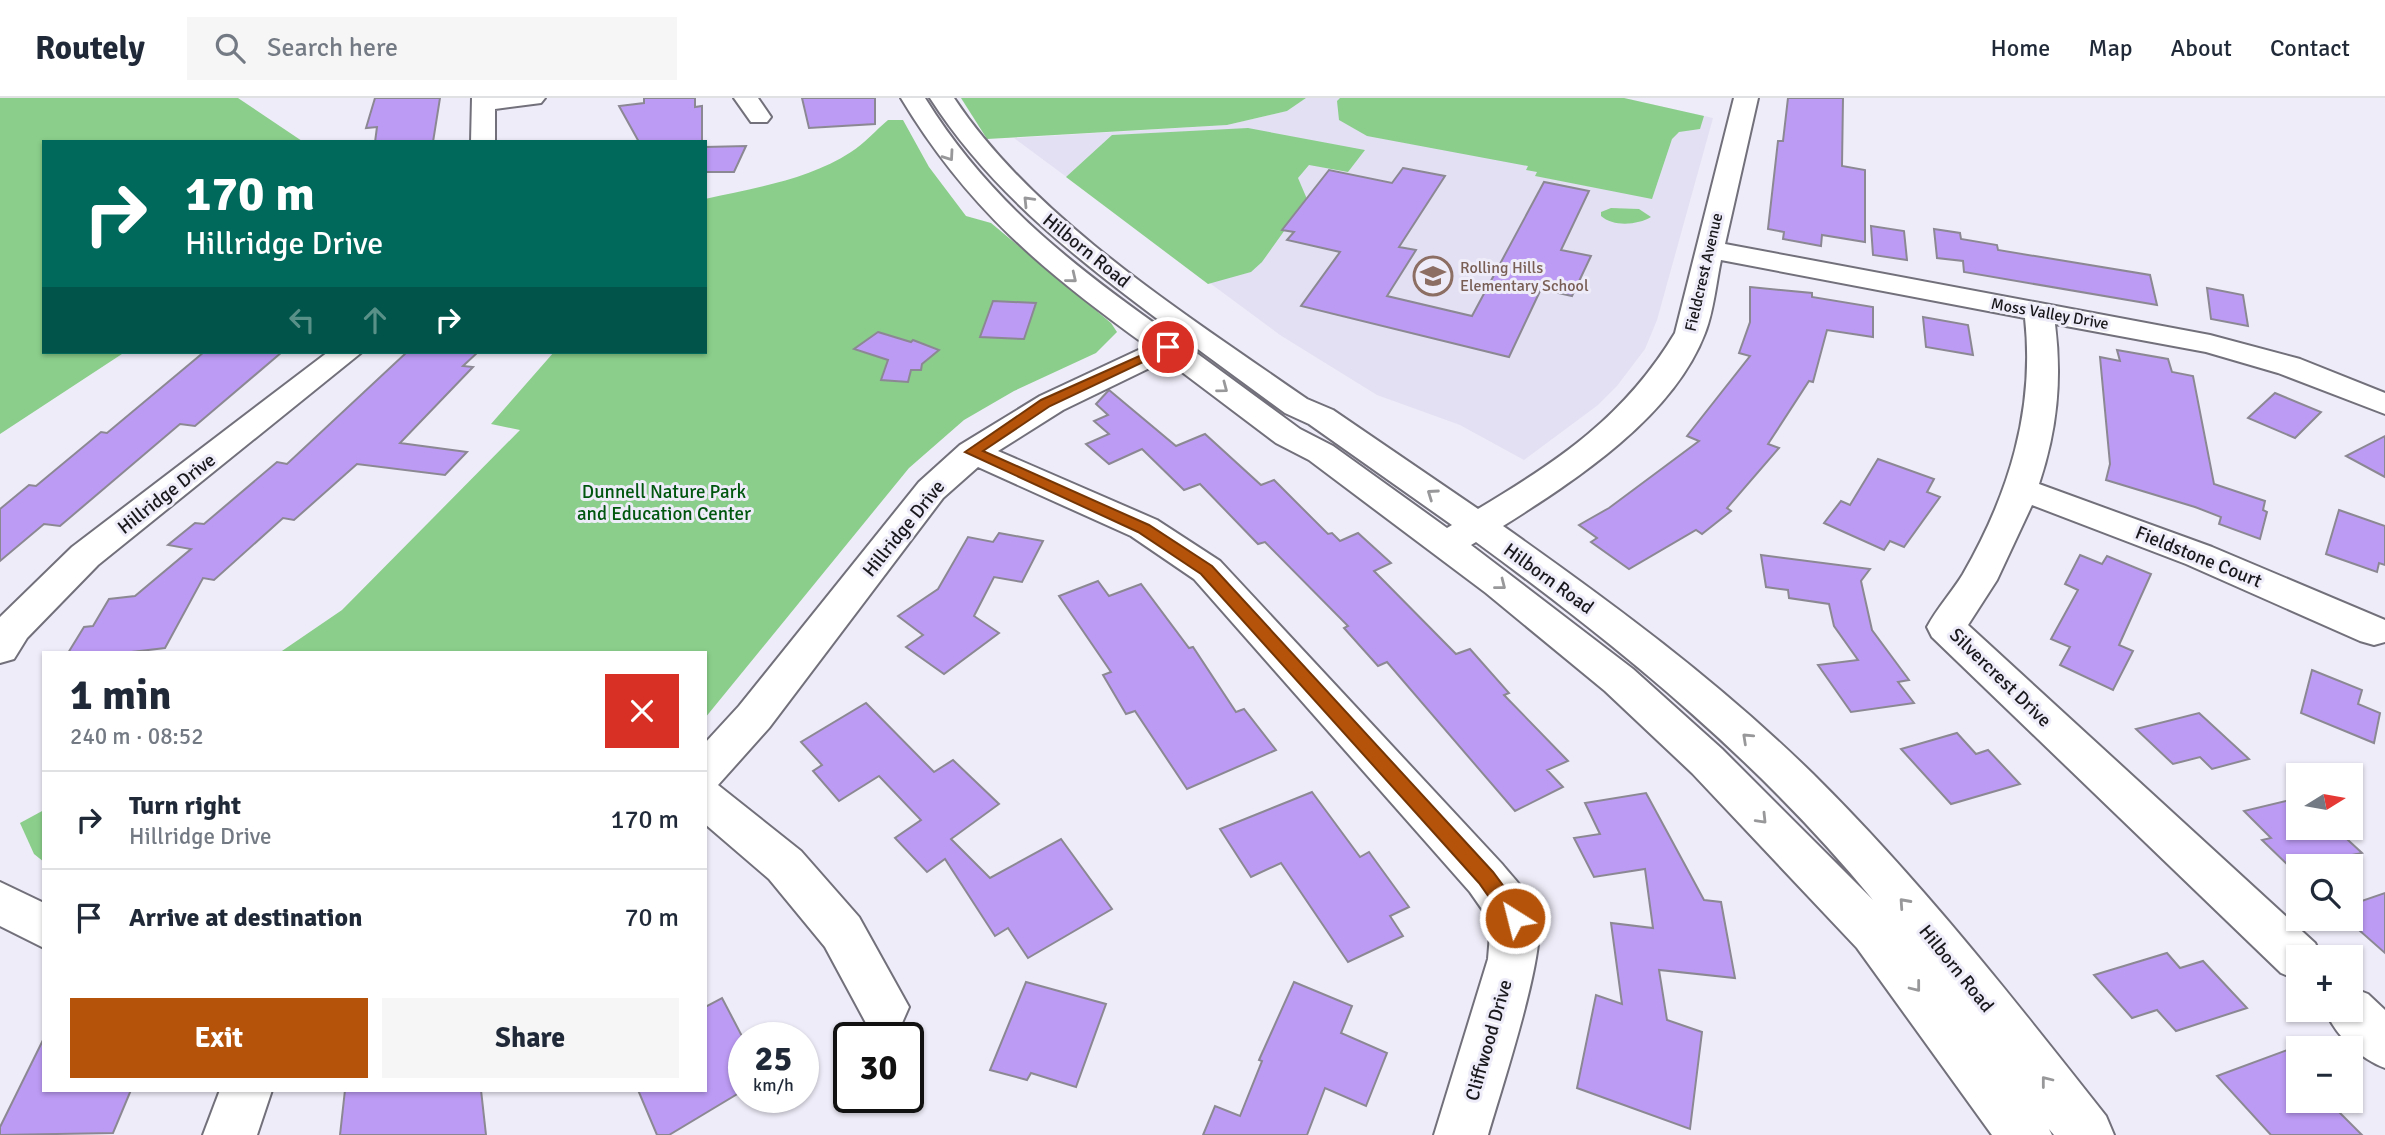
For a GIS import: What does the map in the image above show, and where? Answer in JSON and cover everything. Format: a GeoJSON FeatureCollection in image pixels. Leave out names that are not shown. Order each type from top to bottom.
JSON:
{"type":"FeatureCollection","features":[{"type":"Feature","properties":{"kind":"street"},"geometry":{"type":"LineString","coordinates":[[483,140],[484,101],[533,98]]}},
{"type":"Feature","properties":{"kind":"street","name":"Hilborn Road"},"geometry":{"type":"LineString","coordinates":[[913,98],[939,142],[982,197],[1077,282],[1182,341],[1462,535],[1655,657],[1751,741],[1834,826],[1912,912],[2087,1135]]}},
{"type":"Feature","properties":{"kind":"street","name":"Hilborn Road"},"geometry":{"type":"LineString","coordinates":[[942,98],[957,124],[1035,208],[1088,253],[1182,341]]}},
{"type":"Feature","properties":{"kind":"street","name":"Fieldcrest Avenue"},"geometry":{"type":"LineString","coordinates":[[1462,535],[1543,486],[1642,407],[1673,368],[1690,333],[1746,98]]}},
{"type":"Feature","properties":{"kind":"street","name":"Moss Valley Drive"},"geometry":{"type":"LineString","coordinates":[[1709,249],[2210,344],[2289,366],[2385,404]]}},
{"type":"Feature","properties":{"kind":"street","name":"Silvercrest Drive"},"geometry":{"type":"LineString","coordinates":[[2039,312],[2042,408],[2021,490],[1965,603],[1946,627],[2286,947]]}},
{"type":"Feature","properties":{"kind":"street","name":"Hillridge Drive"},"geometry":{"type":"LineString","coordinates":[[707,770],[754,717],[931,490],[972,452],[1046,403],[1182,341]]}},
{"type":"Feature","properties":{"kind":"street","name":"Hillridge Drive"},"geometry":{"type":"LineString","coordinates":[[0,649],[13,628],[85,556],[344,354]]}},
{"type":"Feature","properties":{"kind":"street","name":"Cliffwood Drive"},"geometry":{"type":"LineString","coordinates":[[972,452],[1144,528],[1206,570],[1486,878],[1515,918],[1512,959],[1461,1135]]}},
{"type":"Feature","properties":{"kind":"street","name":"Fieldstone Court"},"geometry":{"type":"LineString","coordinates":[[2021,490],[2089,512],[2246,573],[2374,631]]}},
{"type":"Feature","properties":{"kind":"street","name":"Hilborn Road"},"geometry":{"type":"LineString","coordinates":[[1462,535],[1707,761],[1874,933],[2025,1135]]}},
{"type":"Feature","properties":{"kind":"street"},"geometry":{"type":"LineString","coordinates":[[707,800],[785,865],[842,932],[884,1007]]}},
{"type":"Feature","properties":{"kind":"street"},"geometry":{"type":"LineString","coordinates":[[0,902],[42,926]]}},
{"type":"Feature","properties":{"kind":"street"},"geometry":{"type":"LineString","coordinates":[[2362,1022],[2385,1044]]}},
{"type":"Feature","properties":{"kind":"street"},"geometry":{"type":"LineString","coordinates":[[230,1135],[245,1092]]}},
{"type":"Feature","properties":{"kind":"shaded area","name":"Rolling Hills Elementary School"},"geometry":{"type":"Polygon","coordinates":[[[1306,98],[1624,98],[1713,118],[1657,320],[1645,349],[1617,386],[1598,405],[1524,460],[1460,425],[1377,395],[1280,335],[1014,138],[1227,125],[1287,111],[1306,98]]]}},
{"type":"Feature","properties":{"kind":"green space"},"geometry":{"type":"Polygon","coordinates":[[[0,98],[238,98],[301,140],[42,140],[42,354],[122,354],[0,434],[0,98]]]}},
{"type":"Feature","properties":{"kind":"green space"},"geometry":{"type":"Polygon","coordinates":[[[961,98],[1306,98],[1287,111],[1227,125],[987,139],[961,98]]]}},
{"type":"Feature","properties":{"kind":"green space"},"geometry":{"type":"Polygon","coordinates":[[[1340,98],[1624,98],[1704,116],[1700,129],[1679,132],[1672,139],[1652,199],[1535,176],[1537,172],[1526,170],[1528,166],[1367,136],[1339,120],[1337,101],[1340,98]]]}},
{"type":"Feature","properties":{"kind":"green space","name":"Dunnell Nature Park and Education Center"},"geometry":{"type":"Polygon","coordinates":[[[888,120],[903,120],[929,167],[966,216],[991,223],[1111,323],[1117,332],[1096,353],[1014,391],[964,420],[909,468],[707,716],[707,651],[282,651],[342,610],[520,430],[491,424],[552,354],[707,354],[707,199],[799,176],[834,162],[856,149],[888,120]]]}},
{"type":"Feature","properties":{"kind":"green space"},"geometry":{"type":"Polygon","coordinates":[[[1248,128],[1365,150],[1348,172],[1309,165],[1298,178],[1307,199],[1262,262],[1251,272],[1208,284],[1066,177],[1112,135],[1248,128]]]}},
{"type":"Feature","properties":{"kind":"green space"},"geometry":{"type":"Polygon","coordinates":[[[1611,208],[1639,209],[1651,217],[1633,223],[1612,222],[1601,216],[1601,212],[1611,208]]]}},
{"type":"Feature","properties":{"kind":"green space"},"geometry":{"type":"Polygon","coordinates":[[[42,811],[42,860],[34,854],[20,823],[42,811]]]}},
{"type":"Feature","properties":{"kind":"building"},"geometry":{"type":"Polygon","coordinates":[[[375,98],[440,98],[433,140],[375,140],[377,127],[366,128],[375,98]]]}},
{"type":"Feature","properties":{"kind":"building"},"geometry":{"type":"Polygon","coordinates":[[[644,98],[695,98],[695,107],[702,106],[702,140],[638,140],[619,106],[644,103],[644,98]]]}},
{"type":"Feature","properties":{"kind":"building"},"geometry":{"type":"Polygon","coordinates":[[[802,98],[875,98],[875,124],[809,128],[802,98]]]}},
{"type":"Feature","properties":{"kind":"building"},"geometry":{"type":"Polygon","coordinates":[[[1788,98],[1843,98],[1842,166],[1865,170],[1865,242],[1822,235],[1821,246],[1783,239],[1784,232],[1768,229],[1778,141],[1783,141],[1788,98]]]}},
{"type":"Feature","properties":{"kind":"building"},"geometry":{"type":"Polygon","coordinates":[[[746,146],[734,172],[707,172],[707,147],[746,146]]]}},
{"type":"Feature","properties":{"kind":"building"},"geometry":{"type":"Polygon","coordinates":[[[1403,168],[1445,176],[1399,247],[1416,250],[1387,296],[1472,316],[1544,182],[1589,191],[1561,250],[1591,256],[1572,296],[1541,289],[1509,357],[1301,306],[1340,252],[1287,240],[1294,232],[1282,230],[1329,170],[1392,183],[1403,168]]]}},
{"type":"Feature","properties":{"kind":"building"},"geometry":{"type":"Polygon","coordinates":[[[1871,226],[1904,231],[1907,260],[1873,255],[1871,226]]]}},
{"type":"Feature","properties":{"kind":"building"},"geometry":{"type":"Polygon","coordinates":[[[1934,229],[1960,233],[1961,239],[1997,245],[1998,250],[2150,275],[2157,305],[1964,272],[1963,261],[1937,258],[1934,229]]]}},
{"type":"Feature","properties":{"kind":"building"},"geometry":{"type":"Polygon","coordinates":[[[1750,287],[1812,293],[1812,297],[1873,307],[1873,337],[1827,330],[1813,382],[1809,381],[1768,444],[1779,448],[1727,508],[1731,511],[1702,534],[1696,530],[1629,569],[1591,542],[1597,538],[1579,525],[1609,508],[1699,441],[1687,436],[1750,356],[1739,353],[1750,322],[1750,287]]]}},
{"type":"Feature","properties":{"kind":"building"},"geometry":{"type":"Polygon","coordinates":[[[2207,288],[2243,295],[2248,326],[2211,319],[2207,288]]]}},
{"type":"Feature","properties":{"kind":"building"},"geometry":{"type":"Polygon","coordinates":[[[993,301],[1036,303],[1024,339],[980,337],[993,301]]]}},
{"type":"Feature","properties":{"kind":"building"},"geometry":{"type":"Polygon","coordinates":[[[1923,317],[1968,325],[1973,355],[1926,347],[1923,317]]]}},
{"type":"Feature","properties":{"kind":"building"},"geometry":{"type":"Polygon","coordinates":[[[878,332],[911,342],[913,340],[939,350],[922,364],[921,370],[911,370],[908,382],[881,380],[888,360],[854,349],[878,332]]]}},
{"type":"Feature","properties":{"kind":"building"},"geometry":{"type":"Polygon","coordinates":[[[2117,350],[2168,359],[2172,372],[2193,376],[2214,484],[2265,501],[2263,510],[2267,512],[2260,539],[2219,524],[2221,517],[2195,507],[2106,480],[2110,464],[2100,357],[2120,361],[2117,350]]]}},
{"type":"Feature","properties":{"kind":"building"},"geometry":{"type":"Polygon","coordinates":[[[202,354],[280,354],[195,426],[180,424],[60,526],[44,524],[0,561],[0,509],[29,485],[36,486],[101,432],[107,433],[202,354]]]}},
{"type":"Feature","properties":{"kind":"building"},"geometry":{"type":"Polygon","coordinates":[[[405,354],[476,354],[463,366],[473,367],[400,443],[467,452],[445,475],[357,464],[294,520],[283,518],[214,580],[203,578],[165,648],[140,651],[69,651],[84,627],[93,626],[109,599],[135,596],[191,549],[168,545],[195,523],[204,524],[277,462],[287,464],[405,354]]]}},
{"type":"Feature","properties":{"kind":"building"},"geometry":{"type":"Polygon","coordinates":[[[1109,390],[1176,446],[1205,434],[1261,485],[1274,480],[1328,534],[1332,533],[1340,541],[1358,533],[1391,563],[1374,571],[1456,654],[1470,649],[1509,693],[1504,695],[1568,761],[1547,770],[1563,787],[1515,811],[1387,662],[1378,666],[1344,628],[1348,626],[1265,542],[1258,544],[1200,484],[1184,490],[1142,449],[1109,464],[1086,444],[1109,434],[1094,421],[1108,415],[1096,404],[1109,390]]]}},
{"type":"Feature","properties":{"kind":"building"},"geometry":{"type":"Polygon","coordinates":[[[2275,393],[2321,412],[2295,438],[2248,418],[2275,393]]]}},
{"type":"Feature","properties":{"kind":"building"},"geometry":{"type":"Polygon","coordinates":[[[2385,436],[2385,477],[2346,456],[2385,436]]]}},
{"type":"Feature","properties":{"kind":"building"},"geometry":{"type":"Polygon","coordinates":[[[1878,459],[1934,479],[1927,492],[1940,497],[1904,547],[1890,541],[1884,550],[1824,523],[1841,501],[1850,505],[1878,459]]]}},
{"type":"Feature","properties":{"kind":"building"},"geometry":{"type":"Polygon","coordinates":[[[2339,510],[2385,526],[2385,565],[2379,563],[2377,572],[2326,554],[2339,510]]]}},
{"type":"Feature","properties":{"kind":"building"},"geometry":{"type":"Polygon","coordinates":[[[999,533],[1043,541],[1022,582],[994,577],[974,616],[999,633],[944,674],[906,647],[923,635],[898,616],[938,589],[968,537],[993,542],[999,533]]]}},
{"type":"Feature","properties":{"kind":"building"},"geometry":{"type":"Polygon","coordinates":[[[1761,555],[1870,569],[1861,581],[1872,630],[1909,680],[1898,682],[1914,703],[1851,712],[1818,665],[1858,660],[1834,626],[1829,604],[1789,598],[1788,590],[1766,587],[1761,555]]]}},
{"type":"Feature","properties":{"kind":"building"},"geometry":{"type":"Polygon","coordinates":[[[2080,555],[2102,564],[2107,556],[2151,574],[2119,645],[2133,651],[2113,690],[2060,665],[2070,647],[2051,639],[2078,590],[2065,584],[2080,555]]]}},
{"type":"Feature","properties":{"kind":"building"},"geometry":{"type":"Polygon","coordinates":[[[1098,581],[1109,596],[1141,584],[1189,648],[1193,647],[1236,712],[1244,709],[1276,750],[1187,789],[1135,711],[1126,714],[1103,675],[1111,672],[1059,596],[1098,581]]]}},
{"type":"Feature","properties":{"kind":"building"},"geometry":{"type":"Polygon","coordinates":[[[2312,670],[2362,690],[2358,704],[2380,713],[2374,743],[2301,713],[2312,670]]]}},
{"type":"Feature","properties":{"kind":"building"},"geometry":{"type":"Polygon","coordinates":[[[866,703],[934,772],[953,760],[999,804],[951,839],[990,878],[1061,839],[1112,909],[1028,958],[1008,928],[995,936],[945,859],[927,872],[895,838],[921,820],[879,776],[839,801],[813,771],[822,765],[801,742],[866,703]]]}},
{"type":"Feature","properties":{"kind":"building"},"geometry":{"type":"Polygon","coordinates":[[[2199,713],[2249,759],[2212,769],[2200,757],[2173,764],[2136,729],[2199,713]]]}},
{"type":"Feature","properties":{"kind":"building"},"geometry":{"type":"Polygon","coordinates":[[[1957,733],[1976,754],[1988,750],[2020,784],[1951,804],[1901,749],[1957,733]]]}},
{"type":"Feature","properties":{"kind":"building"},"geometry":{"type":"Polygon","coordinates":[[[1312,792],[1360,857],[1369,852],[1409,907],[1390,916],[1403,936],[1348,962],[1281,863],[1251,877],[1220,829],[1312,792]]]}},
{"type":"Feature","properties":{"kind":"building"},"geometry":{"type":"Polygon","coordinates":[[[1646,793],[1704,900],[1721,902],[1735,978],[1659,970],[1667,1020],[1702,1032],[1690,1129],[1577,1088],[1596,995],[1622,1004],[1611,923],[1653,928],[1645,869],[1594,877],[1574,838],[1600,834],[1585,803],[1646,793]]]}},
{"type":"Feature","properties":{"kind":"building"},"geometry":{"type":"Polygon","coordinates":[[[2286,801],[2286,840],[2348,840],[2362,853],[2286,854],[2286,863],[2262,840],[2271,838],[2244,811],[2286,801]]]}},
{"type":"Feature","properties":{"kind":"building"},"geometry":{"type":"Polygon","coordinates":[[[2385,893],[2385,953],[2360,931],[2363,931],[2363,901],[2385,893]]]}},
{"type":"Feature","properties":{"kind":"building"},"geometry":{"type":"Polygon","coordinates":[[[2167,953],[2180,968],[2203,961],[2247,1008],[2176,1031],[2157,1010],[2132,1018],[2094,975],[2167,953]]]}},
{"type":"Feature","properties":{"kind":"building"},"geometry":{"type":"Polygon","coordinates":[[[1026,982],[1106,1004],[1076,1087],[1031,1073],[1027,1080],[990,1070],[1026,982]]]}},
{"type":"Feature","properties":{"kind":"building"},"geometry":{"type":"Polygon","coordinates":[[[1294,982],[1352,1006],[1341,1033],[1387,1053],[1366,1106],[1325,1088],[1307,1135],[1203,1135],[1215,1106],[1240,1116],[1262,1061],[1259,1060],[1294,982]]]}},
{"type":"Feature","properties":{"kind":"building"},"geometry":{"type":"Polygon","coordinates":[[[722,998],[735,1022],[728,1022],[728,1100],[669,1135],[657,1135],[639,1092],[707,1092],[707,1006],[722,998]]]}},
{"type":"Feature","properties":{"kind":"building"},"geometry":{"type":"Polygon","coordinates":[[[42,1042],[42,1092],[130,1092],[113,1133],[0,1135],[0,1127],[42,1042]]]}},
{"type":"Feature","properties":{"kind":"building"},"geometry":{"type":"Polygon","coordinates":[[[2286,1050],[2286,1113],[2340,1113],[2362,1135],[2271,1135],[2217,1076],[2286,1050]]]}},
{"type":"Feature","properties":{"kind":"building"},"geometry":{"type":"Polygon","coordinates":[[[345,1092],[481,1092],[486,1135],[340,1135],[345,1092]]]}},
{"type":"Feature","properties":{"kind":"place","name":"Rolling Hills Elementary School"},"geometry":{"type":"Point","coordinates":[1433,276]}},
{"type":"Feature","properties":{"kind":"route"},"geometry":{"type":"LineString","coordinates":[[1168,347],[1046,403],[972,452],[1144,528],[1206,570],[1486,878],[1515,918]]}}]}
